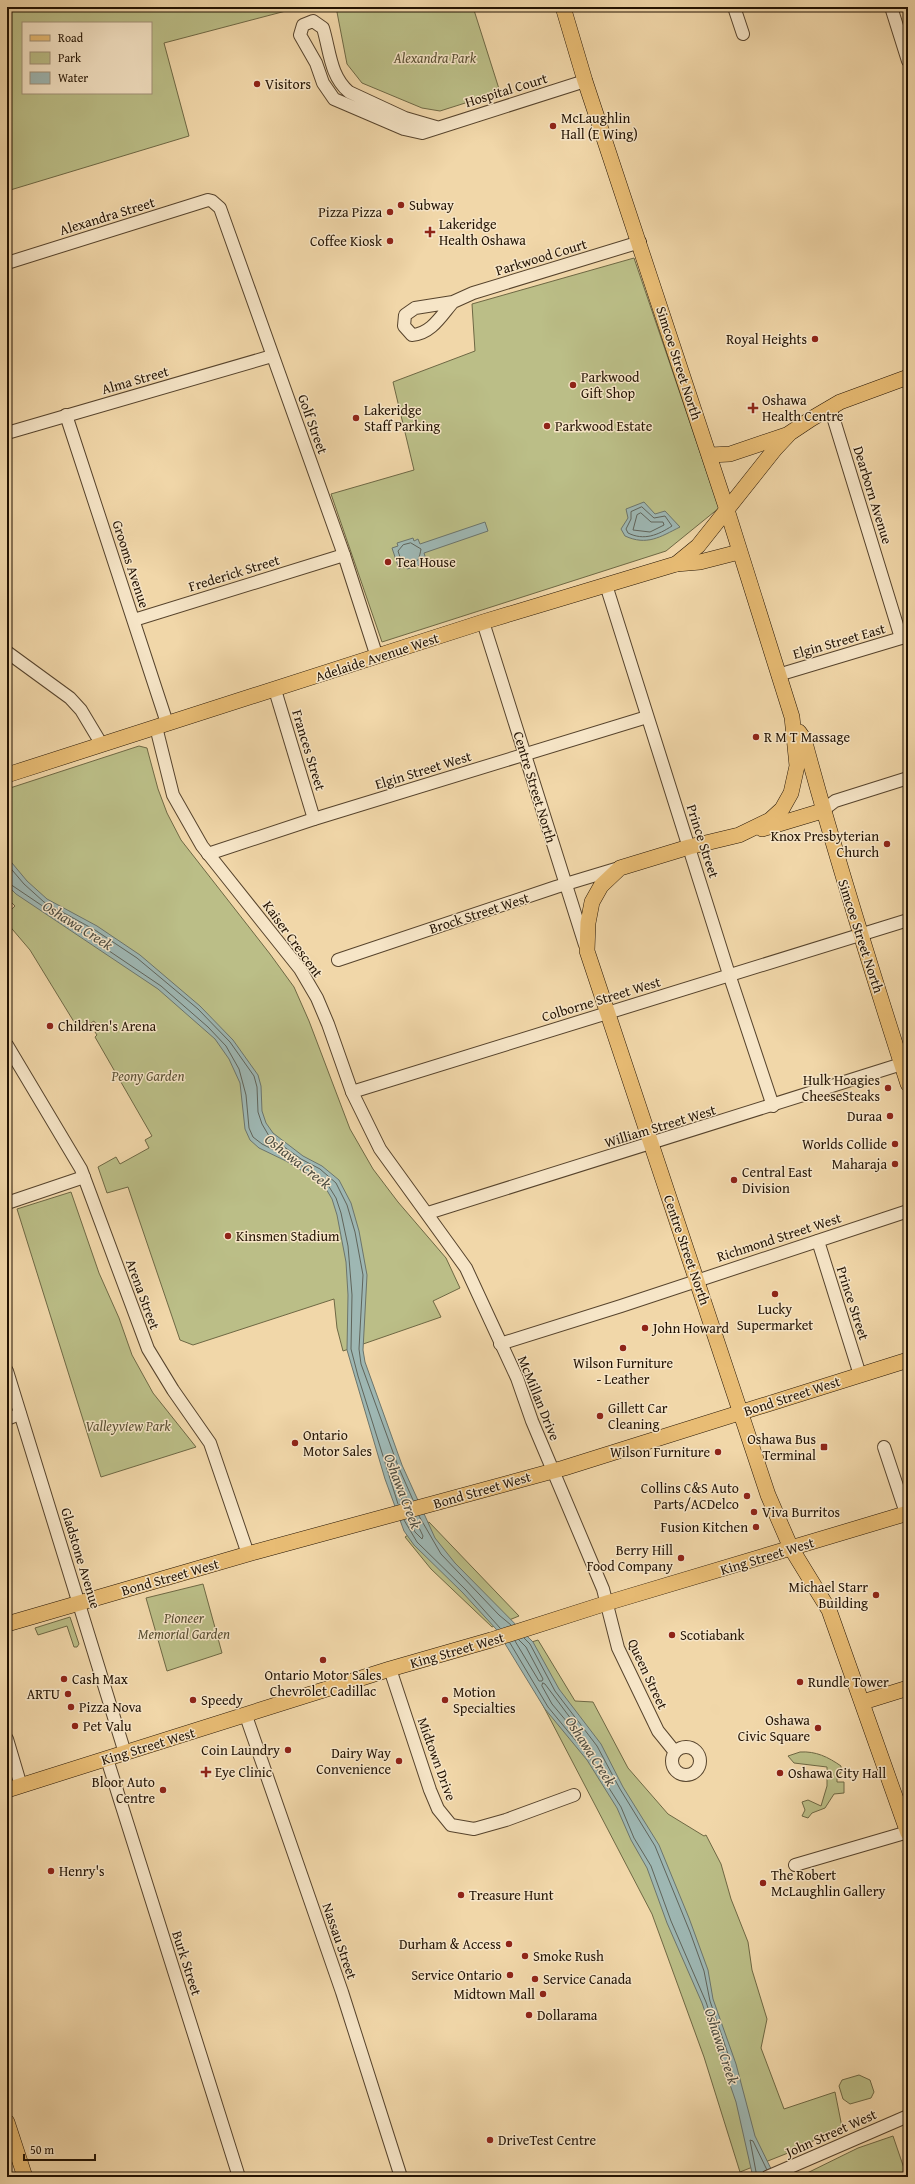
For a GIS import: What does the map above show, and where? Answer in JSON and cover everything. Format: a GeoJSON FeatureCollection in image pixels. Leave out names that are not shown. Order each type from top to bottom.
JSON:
{"type":"FeatureCollection","features":[{"type":"Feature","properties":{"kind":"main road","name":"Simcoe Street North"},"geometry":{"type":"LineString","coordinates":[[563,7],[585,81],[710,455],[792,721],[796,766],[791,793]]}},
{"type":"Feature","properties":{"kind":"main road"},"geometry":{"type":"LineString","coordinates":[[710,455],[730,454],[790,434],[830,407],[908,377]]}},
{"type":"Feature","properties":{"kind":"main road","name":"Adelaide Avenue West"},"geometry":{"type":"LineString","coordinates":[[7,775],[483,622],[676,564],[698,546],[775,449],[790,434]]}},
{"type":"Feature","properties":{"kind":"main road"},"geometry":{"type":"LineString","coordinates":[[676,564],[700,562],[739,552]]}},
{"type":"Feature","properties":{"kind":"main road","name":"Simcoe Street North"},"geometry":{"type":"LineString","coordinates":[[792,721],[804,739],[822,811],[859,935],[905,1064],[908,1084]]}},
{"type":"Feature","properties":{"kind":"main road","name":"Brock Street West"},"geometry":{"type":"LineString","coordinates":[[592,902],[601,886],[620,868],[689,847],[739,835],[770,820],[782,810],[791,793]]}},
{"type":"Feature","properties":{"kind":"main road"},"geometry":{"type":"LineString","coordinates":[[739,835],[822,811]]}},
{"type":"Feature","properties":{"kind":"main road","name":"Centre Street North"},"geometry":{"type":"LineString","coordinates":[[592,902],[588,923],[587,951],[742,1412],[768,1495],[791,1548],[829,1610],[908,1832]]}},
{"type":"Feature","properties":{"kind":"main road","name":"Bond Street West"},"geometry":{"type":"LineString","coordinates":[[7,1624],[248,1554],[432,1505],[553,1470],[908,1360]]}},
{"type":"Feature","properties":{"kind":"main road","name":"King Street West"},"geometry":{"type":"LineString","coordinates":[[14,1788],[246,1716],[390,1669],[529,1629],[606,1603],[907,1513]]}},
{"type":"Feature","properties":{"kind":"main road"},"geometry":{"type":"LineString","coordinates":[[863,1702],[908,1688]]}},
{"type":"Feature","properties":{"kind":"main road"},"geometry":{"type":"LineString","coordinates":[[7,2122],[25,2177]]}},
{"type":"Feature","properties":{"kind":"street"},"geometry":{"type":"LineString","coordinates":[[734,7],[743,34]]}},
{"type":"Feature","properties":{"kind":"street"},"geometry":{"type":"LineString","coordinates":[[891,7],[908,61]]}},
{"type":"Feature","properties":{"kind":"street","name":"Hospital Court"},"geometry":{"type":"LineString","coordinates":[[436,127],[405,118],[349,92],[342,87],[332,68],[323,28],[313,21],[303,25],[300,34],[316,63],[323,83],[334,99],[404,129],[422,132],[585,81]]}},
{"type":"Feature","properties":{"kind":"street","name":"Alexandra Street"},"geometry":{"type":"LineString","coordinates":[[7,263],[208,200],[215,203]]}},
{"type":"Feature","properties":{"kind":"street","name":"Golf Street"},"geometry":{"type":"LineString","coordinates":[[215,203],[220,208],[344,555],[376,657]]}},
{"type":"Feature","properties":{"kind":"street","name":"Parkwood Court"},"geometry":{"type":"LineString","coordinates":[[453,302],[472,293],[640,242]]}},
{"type":"Feature","properties":{"kind":"street","name":"Alma Street"},"geometry":{"type":"LineString","coordinates":[[7,433],[272,356]]}},
{"type":"Feature","properties":{"kind":"street","name":"Dearborn Avenue"},"geometry":{"type":"LineString","coordinates":[[830,407],[905,637]]}},
{"type":"Feature","properties":{"kind":"street","name":"Grooms Avenue"},"geometry":{"type":"LineString","coordinates":[[66,415],[134,620],[162,725]]}},
{"type":"Feature","properties":{"kind":"street","name":"Frederick Street"},"geometry":{"type":"LineString","coordinates":[[134,620],[344,555]]}},
{"type":"Feature","properties":{"kind":"street","name":"Prince Street"},"geometry":{"type":"LineString","coordinates":[[606,586],[729,974],[773,1106]]}},
{"type":"Feature","properties":{"kind":"street","name":"Centre Street North"},"geometry":{"type":"LineString","coordinates":[[483,622],[564,884],[587,951]]}},
{"type":"Feature","properties":{"kind":"street","name":"Elgin Street East"},"geometry":{"type":"LineString","coordinates":[[778,675],[905,637]]}},
{"type":"Feature","properties":{"kind":"street"},"geometry":{"type":"LineString","coordinates":[[7,652],[70,698],[81,710],[102,745]]}},
{"type":"Feature","properties":{"kind":"street","name":"Frances Street"},"geometry":{"type":"LineString","coordinates":[[275,690],[314,819]]}},
{"type":"Feature","properties":{"kind":"street","name":"Elgin Street West"},"geometry":{"type":"LineString","coordinates":[[208,854],[314,819],[647,717]]}},
{"type":"Feature","properties":{"kind":"street","name":"Kaiser Crescent"},"geometry":{"type":"LineString","coordinates":[[162,725],[173,795],[202,846],[300,969],[317,998],[328,1024],[352,1092],[380,1149],[428,1213]]}},
{"type":"Feature","properties":{"kind":"street"},"geometry":{"type":"LineString","coordinates":[[822,811],[835,801],[908,778]]}},
{"type":"Feature","properties":{"kind":"street","name":"Brock Street West"},"geometry":{"type":"LineString","coordinates":[[338,960],[564,884],[620,868]]}},
{"type":"Feature","properties":{"kind":"street","name":"Colborne Street West"},"geometry":{"type":"LineString","coordinates":[[352,1092],[607,1014],[729,974],[908,920]]}},
{"type":"Feature","properties":{"kind":"street","name":"Arena Street"},"geometry":{"type":"LineString","coordinates":[[8,1049],[71,1151],[84,1177],[148,1349],[170,1385],[210,1442],[248,1554]]}},
{"type":"Feature","properties":{"kind":"street","name":"William Street West"},"geometry":{"type":"LineString","coordinates":[[428,1213],[651,1145],[905,1064]]}},
{"type":"Feature","properties":{"kind":"street"},"geometry":{"type":"LineString","coordinates":[[7,1203],[84,1177]]}},
{"type":"Feature","properties":{"kind":"street","name":"Richmond Street West"},"geometry":{"type":"LineString","coordinates":[[500,1344],[908,1211]]}},
{"type":"Feature","properties":{"kind":"street","name":"McMillan Drive"},"geometry":{"type":"LineString","coordinates":[[428,1213],[466,1268],[517,1378],[553,1470],[603,1588],[606,1603]]}},
{"type":"Feature","properties":{"kind":"street","name":"Prince Street"},"geometry":{"type":"LineString","coordinates":[[818,1240],[860,1375]]}},
{"type":"Feature","properties":{"kind":"street","name":"Gladstone Avenue"},"geometry":{"type":"LineString","coordinates":[[7,1371],[125,1753]]}},
{"type":"Feature","properties":{"kind":"street"},"geometry":{"type":"LineString","coordinates":[[7,1418],[20,1414]]}},
{"type":"Feature","properties":{"kind":"street"},"geometry":{"type":"LineString","coordinates":[[884,1447],[907,1513]]}},
{"type":"Feature","properties":{"kind":"street","name":"Queen Street"},"geometry":{"type":"LineString","coordinates":[[606,1603],[618,1648],[658,1731],[675,1752]]}},
{"type":"Feature","properties":{"kind":"street","name":"Midtown Drive"},"geometry":{"type":"LineString","coordinates":[[390,1669],[430,1790],[438,1809],[451,1825],[474,1829],[506,1820],[574,1795]]}},
{"type":"Feature","properties":{"kind":"street","name":"Nassau Street"},"geometry":{"type":"LineString","coordinates":[[246,1716],[342,1992],[401,2177]]}},
{"type":"Feature","properties":{"kind":"street"},"geometry":{"type":"LineString","coordinates":[[7,1740],[14,1788]]}},
{"type":"Feature","properties":{"kind":"street","name":"Burk Street"},"geometry":{"type":"LineString","coordinates":[[107,1759],[239,2177]]}},
{"type":"Feature","properties":{"kind":"street"},"geometry":{"type":"LineString","coordinates":[[795,1865],[908,1832]]}},
{"type":"Feature","properties":{"kind":"street","name":"John Street West"},"geometry":{"type":"LineString","coordinates":[[767,2177],[908,2116]]}},
{"type":"Feature","properties":{"kind":"green space"},"geometry":{"type":"Polygon","coordinates":[[[7,7],[301,7],[164,43],[189,136],[7,191],[7,7]]]}},
{"type":"Feature","properties":{"kind":"green space","name":"Alexandra Park"},"geometry":{"type":"Polygon","coordinates":[[[336,7],[473,7],[500,92],[440,111],[422,108],[362,83],[347,64],[336,7]]]}},
{"type":"Feature","properties":{"kind":"green space","name":"Parkwood Estate"},"geometry":{"type":"Polygon","coordinates":[[[634,258],[719,508],[666,551],[382,642],[331,494],[414,470],[393,382],[475,351],[472,304],[634,258]]]}},
{"type":"Feature","properties":{"kind":"green space","name":"Peony Garden"},"geometry":{"type":"Polygon","coordinates":[[[139,746],[147,748],[158,789],[167,813],[181,840],[294,987],[309,1021],[350,1129],[373,1169],[398,1202],[446,1258],[460,1288],[433,1301],[441,1317],[343,1351],[337,1328],[334,1299],[193,1345],[180,1340],[128,1187],[107,1193],[98,1167],[116,1157],[120,1164],[149,1148],[145,1140],[152,1136],[95,1037],[97,1035],[95,1032],[99,1029],[94,1021],[79,1030],[30,950],[7,923],[7,914],[15,906],[7,898],[7,789],[139,746]]]}},
{"type":"Feature","properties":{"kind":"green space","name":"Valleyview Park"},"geometry":{"type":"Polygon","coordinates":[[[71,1192],[99,1273],[119,1318],[132,1355],[153,1393],[196,1447],[101,1477],[17,1209],[71,1192]]]}},
{"type":"Feature","properties":{"kind":"green space"},"geometry":{"type":"Polygon","coordinates":[[[429,1522],[519,1616],[492,1627],[431,1569],[405,1537],[429,1522]]]}},
{"type":"Feature","properties":{"kind":"green space","name":"Pioneer Memorial Garden"},"geometry":{"type":"Polygon","coordinates":[[[203,1584],[222,1653],[167,1671],[146,1598],[203,1584]]]}},
{"type":"Feature","properties":{"kind":"green space"},"geometry":{"type":"Polygon","coordinates":[[[70,1617],[79,1644],[77,1647],[74,1647],[67,1626],[38,1635],[35,1628],[70,1617]]]}},
{"type":"Feature","properties":{"kind":"green space"},"geometry":{"type":"Polygon","coordinates":[[[538,1640],[575,1701],[593,1702],[628,1768],[668,1814],[704,1836],[706,1835],[721,1864],[731,1899],[748,1942],[752,1970],[767,2019],[761,2048],[784,2109],[835,2092],[842,2127],[788,2153],[740,2172],[704,2057],[652,1914],[513,1648],[538,1640]]]}},
{"type":"Feature","properties":{"kind":"green space"},"geometry":{"type":"Polygon","coordinates":[[[800,1752],[811,1752],[822,1755],[841,1766],[841,1773],[837,1774],[837,1782],[844,1782],[844,1793],[834,1794],[825,1808],[812,1813],[808,1818],[802,1816],[805,1810],[802,1802],[808,1800],[821,1806],[827,1786],[827,1767],[794,1763],[788,1756],[800,1752]]]}},
{"type":"Feature","properties":{"kind":"green space"},"geometry":{"type":"Polygon","coordinates":[[[859,2075],[870,2080],[874,2092],[871,2098],[850,2104],[843,2099],[839,2086],[842,2080],[859,2075]]]}},
{"type":"Feature","properties":{"kind":"green space"},"geometry":{"type":"Polygon","coordinates":[[[893,2136],[907,2177],[799,2177],[858,2148],[893,2136]]]}},
{"type":"Feature","properties":{"kind":"water"},"geometry":{"type":"Polygon","coordinates":[[[644,502],[655,514],[665,511],[680,527],[660,537],[647,540],[633,539],[625,536],[621,529],[628,518],[626,509],[644,502]]]}},
{"type":"Feature","properties":{"kind":"water"},"geometry":{"type":"Polygon","coordinates":[[[485,522],[488,531],[424,553],[426,559],[422,561],[423,564],[407,569],[406,566],[399,569],[392,548],[398,546],[397,543],[413,538],[414,541],[418,539],[420,544],[485,522]]]}},
{"type":"Feature","properties":{"kind":"water","name":"Oshawa Creek"},"geometry":{"type":"Polygon","coordinates":[[[7,857],[27,881],[47,899],[97,926],[140,955],[200,1006],[233,1040],[258,1075],[261,1086],[262,1111],[266,1123],[273,1133],[303,1156],[322,1166],[339,1180],[351,1203],[359,1231],[367,1275],[363,1350],[365,1362],[402,1465],[435,1538],[455,1563],[533,1642],[559,1689],[601,1744],[623,1787],[659,1845],[689,1918],[708,1970],[713,1999],[736,2064],[755,2136],[775,2177],[754,2177],[752,2173],[736,2102],[702,2003],[667,1923],[647,1868],[631,1840],[617,1808],[587,1760],[545,1709],[496,1629],[463,1593],[414,1545],[404,1531],[385,1479],[347,1350],[348,1295],[346,1262],[337,1215],[332,1199],[325,1187],[314,1178],[286,1161],[259,1148],[250,1140],[245,1129],[240,1083],[229,1059],[215,1039],[158,989],[16,894],[7,885],[7,857]]]}},
{"type":"Feature","properties":{"kind":"place","name":"Visitors"},"geometry":{"type":"Point","coordinates":[257,84]}},
{"type":"Feature","properties":{"kind":"place","name":"McLaughlin Hall (E Wing)"},"geometry":{"type":"Point","coordinates":[553,126]}},
{"type":"Feature","properties":{"kind":"place","name":"Subway"},"geometry":{"type":"Point","coordinates":[401,205]}},
{"type":"Feature","properties":{"kind":"place","name":"Pizza Pizza"},"geometry":{"type":"Point","coordinates":[390,212]}},
{"type":"Feature","properties":{"kind":"place","name":"Lakeridge Health Oshawa"},"geometry":{"type":"Point","coordinates":[430,232]}},
{"type":"Feature","properties":{"kind":"place","name":"Coffee Kiosk"},"geometry":{"type":"Point","coordinates":[390,241]}},
{"type":"Feature","properties":{"kind":"place","name":"Royal Heights"},"geometry":{"type":"Point","coordinates":[815,339]}},
{"type":"Feature","properties":{"kind":"place","name":"Parkwood Gift Shop"},"geometry":{"type":"Point","coordinates":[573,385]}},
{"type":"Feature","properties":{"kind":"place","name":"Oshawa Health Centre"},"geometry":{"type":"Point","coordinates":[753,408]}},
{"type":"Feature","properties":{"kind":"place","name":"Lakeridge Staff Parking"},"geometry":{"type":"Point","coordinates":[356,418]}},
{"type":"Feature","properties":{"kind":"place","name":"Parkwood Estate"},"geometry":{"type":"Point","coordinates":[547,426]}},
{"type":"Feature","properties":{"kind":"place","name":"Tea House"},"geometry":{"type":"Point","coordinates":[388,562]}},
{"type":"Feature","properties":{"kind":"place","name":"R M T Massage"},"geometry":{"type":"Point","coordinates":[756,737]}},
{"type":"Feature","properties":{"kind":"place","name":"Knox Presbyterian Church"},"geometry":{"type":"Point","coordinates":[887,844]}},
{"type":"Feature","properties":{"kind":"place","name":"Children's Arena"},"geometry":{"type":"Point","coordinates":[50,1026]}},
{"type":"Feature","properties":{"kind":"place","name":"Hulk Hoagies CheeseSteaks"},"geometry":{"type":"Point","coordinates":[888,1088]}},
{"type":"Feature","properties":{"kind":"place","name":"Duraa"},"geometry":{"type":"Point","coordinates":[890,1116]}},
{"type":"Feature","properties":{"kind":"place","name":"Worlds Collide"},"geometry":{"type":"Point","coordinates":[895,1144]}},
{"type":"Feature","properties":{"kind":"place","name":"Maharaja"},"geometry":{"type":"Point","coordinates":[895,1164]}},
{"type":"Feature","properties":{"kind":"place","name":"Central East Division"},"geometry":{"type":"Point","coordinates":[734,1180]}},
{"type":"Feature","properties":{"kind":"place","name":"Kinsmen Stadium"},"geometry":{"type":"Point","coordinates":[228,1236]}},
{"type":"Feature","properties":{"kind":"place","name":"Lucky Supermarket"},"geometry":{"type":"Point","coordinates":[775,1294]}},
{"type":"Feature","properties":{"kind":"place","name":"John Howard"},"geometry":{"type":"Point","coordinates":[645,1328]}},
{"type":"Feature","properties":{"kind":"place","name":"Wilson Furniture - Leather"},"geometry":{"type":"Point","coordinates":[623,1348]}},
{"type":"Feature","properties":{"kind":"place","name":"Gillett Car Cleaning"},"geometry":{"type":"Point","coordinates":[600,1416]}},
{"type":"Feature","properties":{"kind":"place","name":"Ontario Motor Sales"},"geometry":{"type":"Point","coordinates":[295,1443]}},
{"type":"Feature","properties":{"kind":"place","name":"Oshawa Bus Terminal"},"geometry":{"type":"Point","coordinates":[824,1447]}},
{"type":"Feature","properties":{"kind":"place","name":"Wilson Furniture"},"geometry":{"type":"Point","coordinates":[718,1452]}},
{"type":"Feature","properties":{"kind":"place","name":"Collins C&S Auto Parts/ACDelco"},"geometry":{"type":"Point","coordinates":[747,1496]}},
{"type":"Feature","properties":{"kind":"place","name":"Viva Burritos"},"geometry":{"type":"Point","coordinates":[754,1512]}},
{"type":"Feature","properties":{"kind":"place","name":"Fusion Kitchen"},"geometry":{"type":"Point","coordinates":[756,1527]}},
{"type":"Feature","properties":{"kind":"place","name":"Berry Hill Food Company"},"geometry":{"type":"Point","coordinates":[681,1558]}},
{"type":"Feature","properties":{"kind":"place","name":"Michael Starr Building"},"geometry":{"type":"Point","coordinates":[876,1595]}},
{"type":"Feature","properties":{"kind":"place","name":"Scotiabank"},"geometry":{"type":"Point","coordinates":[672,1635]}},
{"type":"Feature","properties":{"kind":"place","name":"Ontario Motor Sales Chevrolet Cadillac"},"geometry":{"type":"Point","coordinates":[323,1660]}},
{"type":"Feature","properties":{"kind":"place","name":"Cash Max"},"geometry":{"type":"Point","coordinates":[64,1679]}},
{"type":"Feature","properties":{"kind":"place","name":"Rundle Tower"},"geometry":{"type":"Point","coordinates":[800,1682]}},
{"type":"Feature","properties":{"kind":"place","name":"ARTU"},"geometry":{"type":"Point","coordinates":[68,1694]}},
{"type":"Feature","properties":{"kind":"place","name":"Speedy"},"geometry":{"type":"Point","coordinates":[193,1700]}},
{"type":"Feature","properties":{"kind":"place","name":"Motion Specialties"},"geometry":{"type":"Point","coordinates":[445,1700]}},
{"type":"Feature","properties":{"kind":"place","name":"Pizza Nova"},"geometry":{"type":"Point","coordinates":[71,1707]}},
{"type":"Feature","properties":{"kind":"place","name":"Pet Valu"},"geometry":{"type":"Point","coordinates":[75,1726]}},
{"type":"Feature","properties":{"kind":"place","name":"Oshawa Civic Square"},"geometry":{"type":"Point","coordinates":[818,1728]}},
{"type":"Feature","properties":{"kind":"place","name":"Coin Laundry"},"geometry":{"type":"Point","coordinates":[288,1750]}},
{"type":"Feature","properties":{"kind":"place","name":"Dairy Way Convenience"},"geometry":{"type":"Point","coordinates":[399,1761]}},
{"type":"Feature","properties":{"kind":"place","name":"Eye Clinic"},"geometry":{"type":"Point","coordinates":[206,1772]}},
{"type":"Feature","properties":{"kind":"place","name":"Oshawa City Hall"},"geometry":{"type":"Point","coordinates":[780,1773]}},
{"type":"Feature","properties":{"kind":"place","name":"Bloor Auto Centre"},"geometry":{"type":"Point","coordinates":[163,1790]}},
{"type":"Feature","properties":{"kind":"place","name":"Henry's"},"geometry":{"type":"Point","coordinates":[51,1871]}},
{"type":"Feature","properties":{"kind":"place","name":"The Robert McLaughlin Gallery"},"geometry":{"type":"Point","coordinates":[763,1883]}},
{"type":"Feature","properties":{"kind":"place","name":"Treasure Hunt"},"geometry":{"type":"Point","coordinates":[461,1895]}},
{"type":"Feature","properties":{"kind":"place","name":"Durham & Access"},"geometry":{"type":"Point","coordinates":[509,1944]}},
{"type":"Feature","properties":{"kind":"place","name":"Smoke Rush"},"geometry":{"type":"Point","coordinates":[525,1956]}},
{"type":"Feature","properties":{"kind":"place","name":"Service Ontario"},"geometry":{"type":"Point","coordinates":[510,1975]}},
{"type":"Feature","properties":{"kind":"place","name":"Service Canada"},"geometry":{"type":"Point","coordinates":[535,1979]}},
{"type":"Feature","properties":{"kind":"place","name":"Midtown Mall"},"geometry":{"type":"Point","coordinates":[543,1994]}},
{"type":"Feature","properties":{"kind":"place","name":"Dollarama"},"geometry":{"type":"Point","coordinates":[529,2015]}},
{"type":"Feature","properties":{"kind":"place","name":"DriveTest Centre"},"geometry":{"type":"Point","coordinates":[490,2140]}}]}
